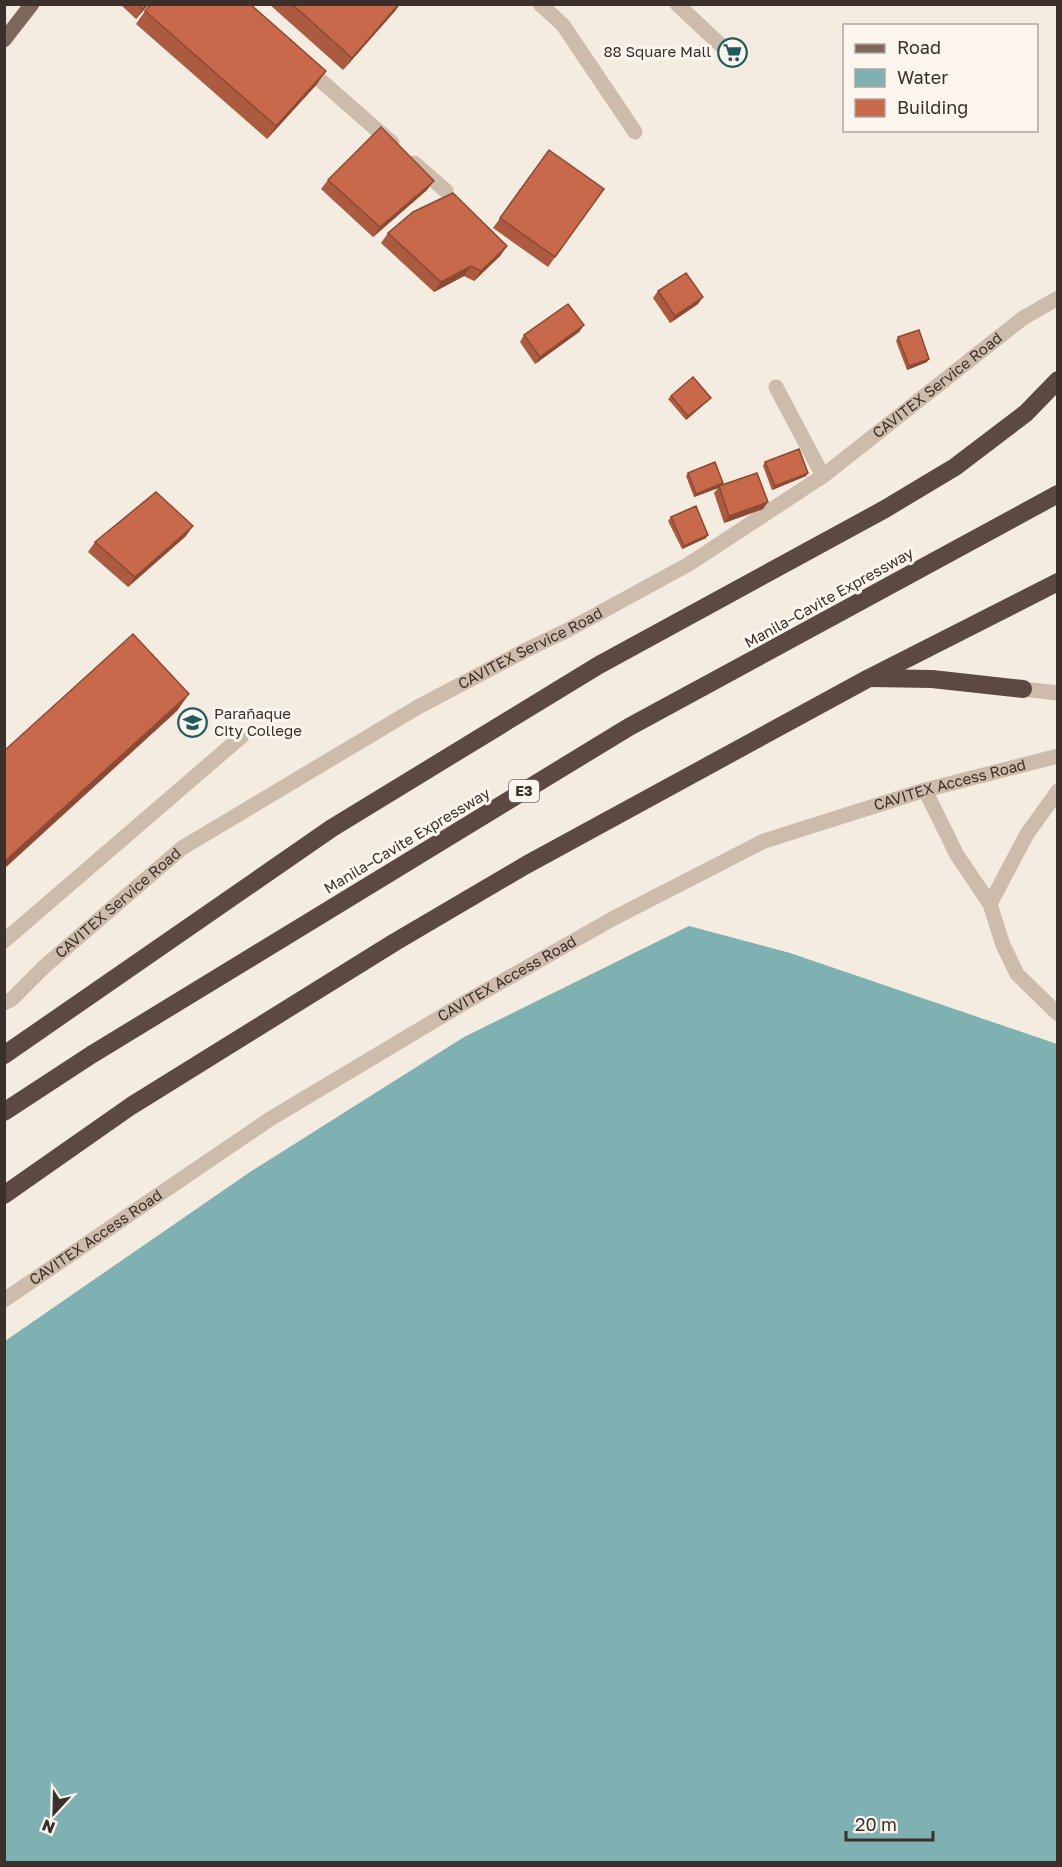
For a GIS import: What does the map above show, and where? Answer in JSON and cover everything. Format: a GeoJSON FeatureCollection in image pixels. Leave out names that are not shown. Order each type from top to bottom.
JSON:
{"type":"FeatureCollection","features":[{"type":"Feature","properties":{"kind":"highway"},"geometry":{"type":"LineString","coordinates":[[4,1055],[332,828],[598,665],[885,509],[956,467],[1011,425],[1058,380]]}},
{"type":"Feature","properties":{"kind":"highway","name":"Manila–Cavite Expressway"},"geometry":{"type":"LineString","coordinates":[[4,1112],[91,1055],[629,727],[1058,494]]}},
{"type":"Feature","properties":{"kind":"highway"},"geometry":{"type":"LineString","coordinates":[[4,1195],[131,1106],[395,942],[546,854],[869,678],[1058,582]]}},
{"type":"Feature","properties":{"kind":"highway"},"geometry":{"type":"LineString","coordinates":[[869,678],[933,679],[1023,689]]}},
{"type":"Feature","properties":{"kind":"main road"},"geometry":{"type":"LineString","coordinates":[[4,40],[32,4]]}},
{"type":"Feature","properties":{"kind":"street"},"geometry":{"type":"LineString","coordinates":[[540,4],[563,25],[635,132]]}},
{"type":"Feature","properties":{"kind":"street"},"geometry":{"type":"LineString","coordinates":[[677,4],[726,50]]}},
{"type":"Feature","properties":{"kind":"street"},"geometry":{"type":"LineString","coordinates":[[296,59],[446,191]]}},
{"type":"Feature","properties":{"kind":"street","name":"CAVITEX Service Road"},"geometry":{"type":"LineString","coordinates":[[4,1003],[12,999],[45,966],[182,848],[418,707],[568,630],[689,564],[823,476],[1023,318],[1058,298]]}},
{"type":"Feature","properties":{"kind":"street"},"geometry":{"type":"LineString","coordinates":[[776,387],[823,476]]}},
{"type":"Feature","properties":{"kind":"street"},"geometry":{"type":"LineString","coordinates":[[1023,689],[1058,693]]}},
{"type":"Feature","properties":{"kind":"street"},"geometry":{"type":"LineString","coordinates":[[4,941],[242,736]]}},
{"type":"Feature","properties":{"kind":"street","name":"CAVITEX Access Road"},"geometry":{"type":"LineString","coordinates":[[4,1300],[270,1119],[464,1003],[614,918],[764,841],[925,790],[1058,756]]}},
{"type":"Feature","properties":{"kind":"street"},"geometry":{"type":"LineString","coordinates":[[925,790],[957,855],[990,904],[1003,945],[1017,974],[1058,1014]]}},
{"type":"Feature","properties":{"kind":"street"},"geometry":{"type":"LineString","coordinates":[[990,904],[1027,834],[1058,791]]}},
{"type":"Feature","properties":{"kind":"water"},"geometry":{"type":"Polygon","coordinates":[[[689,926],[790,953],[1057,1044],[1057,1862],[5,1862],[5,1341],[250,1172],[464,1037],[689,926]]]}},
{"type":"Feature","properties":{"kind":"building"},"geometry":{"type":"Polygon","coordinates":[[[151,4],[250,4],[326,71],[276,126],[145,11],[151,4]]]}},
{"type":"Feature","properties":{"kind":"building"},"geometry":{"type":"Polygon","coordinates":[[[292,4],[399,4],[352,58],[292,4]]]}},
{"type":"Feature","properties":{"kind":"building"},"geometry":{"type":"Polygon","coordinates":[[[381,127],[434,181],[380,227],[328,180],[381,127]]]}},
{"type":"Feature","properties":{"kind":"building"},"geometry":{"type":"Polygon","coordinates":[[[549,150],[604,189],[555,257],[500,218],[549,150]]]}},
{"type":"Feature","properties":{"kind":"building"},"geometry":{"type":"Polygon","coordinates":[[[453,193],[507,246],[481,271],[471,266],[441,282],[388,233],[413,212],[453,193]]]}},
{"type":"Feature","properties":{"kind":"building"},"geometry":{"type":"Polygon","coordinates":[[[686,273],[703,297],[675,316],[658,291],[686,273]]]}},
{"type":"Feature","properties":{"kind":"building"},"geometry":{"type":"Polygon","coordinates":[[[568,304],[584,325],[540,357],[524,335],[568,304]]]}},
{"type":"Feature","properties":{"kind":"building"},"geometry":{"type":"Polygon","coordinates":[[[919,330],[929,359],[909,366],[898,337],[919,330]]]}},
{"type":"Feature","properties":{"kind":"building"},"geometry":{"type":"Polygon","coordinates":[[[693,377],[711,398],[688,416],[671,396],[693,377]]]}},
{"type":"Feature","properties":{"kind":"building"},"geometry":{"type":"Polygon","coordinates":[[[799,449],[808,473],[775,486],[765,462],[799,449]]]}},
{"type":"Feature","properties":{"kind":"building"},"geometry":{"type":"Polygon","coordinates":[[[715,462],[723,483],[696,494],[688,473],[715,462]]]}},
{"type":"Feature","properties":{"kind":"building"},"geometry":{"type":"Polygon","coordinates":[[[757,473],[768,502],[729,516],[719,486],[757,473]]]}},
{"type":"Feature","properties":{"kind":"building"},"geometry":{"type":"Polygon","coordinates":[[[156,492],[193,526],[135,577],[95,542],[156,492]]]}},
{"type":"Feature","properties":{"kind":"building"},"geometry":{"type":"Polygon","coordinates":[[[696,506],[708,535],[684,546],[671,517],[696,506]]]}},
{"type":"Feature","properties":{"kind":"building"},"geometry":{"type":"Polygon","coordinates":[[[133,634],[189,694],[4,862],[4,751],[133,634]]]}},
{"type":"Feature","properties":{"kind":"place","name":"88 Square Mall"},"geometry":{"type":"Point","coordinates":[732,52]}},
{"type":"Feature","properties":{"kind":"place","name":"Parañaque City College"},"geometry":{"type":"Point","coordinates":[193,723]}}]}
